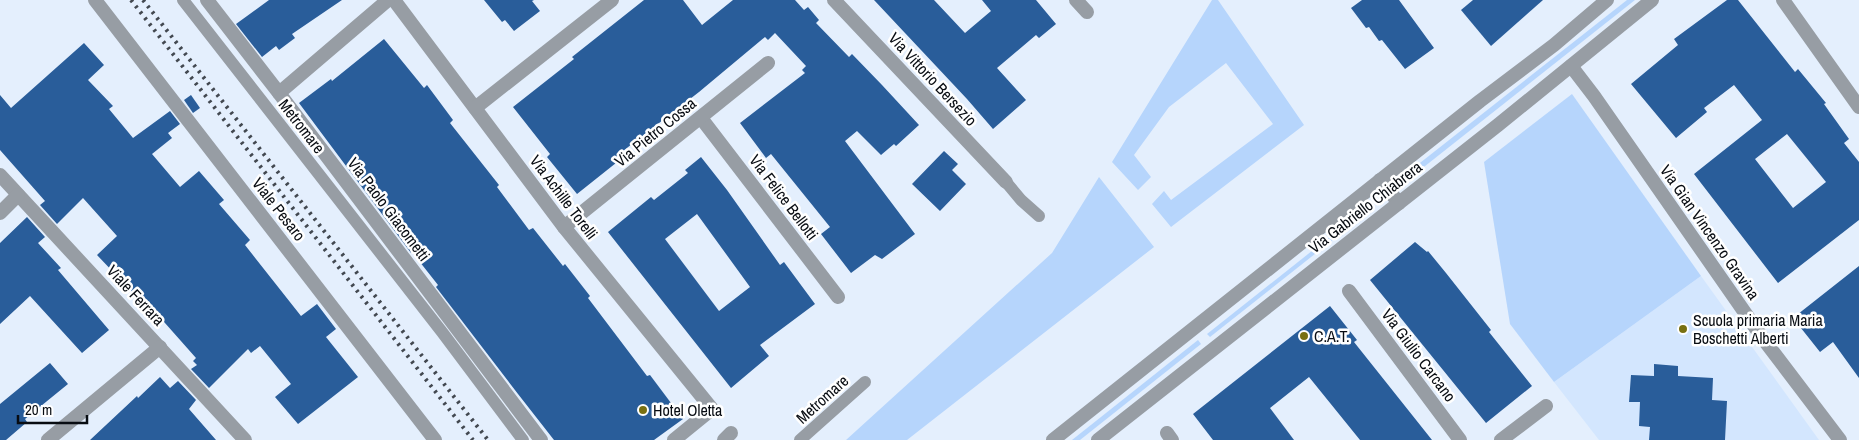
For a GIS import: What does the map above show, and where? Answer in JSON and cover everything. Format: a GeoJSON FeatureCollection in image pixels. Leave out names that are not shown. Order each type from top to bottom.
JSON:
{"type":"FeatureCollection","features":[{"type":"Feature","properties":{"kind":"street","name":"Viale Pesaro"},"geometry":{"type":"LineString","coordinates":[[95,0],[435,440]]}},
{"type":"Feature","properties":{"kind":"street","name":"Via Paolo Giacometti"},"geometry":{"type":"LineString","coordinates":[[207,0],[541,440]]}},
{"type":"Feature","properties":{"kind":"street"},"geometry":{"type":"LineString","coordinates":[[279,93],[388,0]]}},
{"type":"Feature","properties":{"kind":"street","name":"Via Achille Torelli"},"geometry":{"type":"LineString","coordinates":[[394,0],[564,227],[712,409],[674,440]]}},
{"type":"Feature","properties":{"kind":"street"},"geometry":{"type":"LineString","coordinates":[[475,108],[612,0]]}},
{"type":"Feature","properties":{"kind":"street","name":"Via Vittorio Bersezio"},"geometry":{"type":"LineString","coordinates":[[834,0],[1006,182]]}},
{"type":"Feature","properties":{"kind":"street"},"geometry":{"type":"LineString","coordinates":[[1076,0],[1087,12]]}},
{"type":"Feature","properties":{"kind":"street","name":"Via Gabriello Chiabrera"},"geometry":{"type":"LineString","coordinates":[[1054,440],[1380,180],[1554,45],[1607,0]]}},
{"type":"Feature","properties":{"kind":"street","name":"Via Gabriello Chiabrera"},"geometry":{"type":"LineString","coordinates":[[1098,440],[1399,203],[1652,0]]}},
{"type":"Feature","properties":{"kind":"street"},"geometry":{"type":"LineString","coordinates":[[1783,0],[1859,107]]}},
{"type":"Feature","properties":{"kind":"street","name":"Via Pietro Cossa"},"geometry":{"type":"LineString","coordinates":[[564,227],[768,63]]}},
{"type":"Feature","properties":{"kind":"street","name":"Via Gian Vincenzo Gravina"},"geometry":{"type":"LineString","coordinates":[[1571,66],[1594,96],[1764,340],[1840,440]]}},
{"type":"Feature","properties":{"kind":"street","name":"Via Felice Bellotti"},"geometry":{"type":"LineString","coordinates":[[701,118],[838,297]]}},
{"type":"Feature","properties":{"kind":"street","name":"Viale Ferrara"},"geometry":{"type":"LineString","coordinates":[[0,175],[245,440]]}},
{"type":"Feature","properties":{"kind":"street"},"geometry":{"type":"LineString","coordinates":[[1380,180],[1399,203]]}},
{"type":"Feature","properties":{"kind":"street"},"geometry":{"type":"LineString","coordinates":[[0,212],[18,195]]}},
{"type":"Feature","properties":{"kind":"street","name":"Via Giulio Carcano"},"geometry":{"type":"LineString","coordinates":[[1349,291],[1460,440]]}},
{"type":"Feature","properties":{"kind":"street"},"geometry":{"type":"LineString","coordinates":[[48,440],[160,347]]}},
{"type":"Feature","properties":{"kind":"street"},"geometry":{"type":"LineString","coordinates":[[1501,440],[1546,406]]}},
{"type":"Feature","properties":{"kind":"lane","name":"Metromare"},"geometry":{"type":"LineString","coordinates":[[183,0],[442,332],[523,440]]}},
{"type":"Feature","properties":{"kind":"lane"},"geometry":{"type":"LineString","coordinates":[[1006,182],[1021,200],[1039,216]]}},
{"type":"Feature","properties":{"kind":"lane","name":"Metromare"},"geometry":{"type":"LineString","coordinates":[[800,440],[865,382]]}},
{"type":"Feature","properties":{"kind":"shaded area"},"geometry":{"type":"Polygon","coordinates":[[[1212,0],[1218,0],[1304,125],[1171,227],[1152,204],[1164,191],[1171,200],[1273,124],[1226,63],[1169,107],[1134,155],[1151,177],[1138,190],[1112,162],[1212,0]]]}},
{"type":"Feature","properties":{"kind":"shaded area"},"geometry":{"type":"Polygon","coordinates":[[[1627,0],[1635,0],[1415,174],[1411,170],[1627,0]]]}},
{"type":"Feature","properties":{"kind":"shaded area"},"geometry":{"type":"Polygon","coordinates":[[[1572,94],[1701,276],[1554,382],[1510,324],[1484,162],[1572,94]]]}},
{"type":"Feature","properties":{"kind":"shaded area"},"geometry":{"type":"Polygon","coordinates":[[[1099,177],[1154,247],[907,440],[846,440],[1052,253],[1099,177]]]}},
{"type":"Feature","properties":{"kind":"shaded area"},"geometry":{"type":"Polygon","coordinates":[[[1370,205],[1373,208],[1210,337],[1207,334],[1370,205]]]}},
{"type":"Feature","properties":{"kind":"shaded area","name":"Scuola primaria Maria Boschetti Alberti"},"geometry":{"type":"Polygon","coordinates":[[[1701,276],[1819,440],[1599,440],[1554,382],[1701,276]]]}},
{"type":"Feature","properties":{"kind":"shaded area"},"geometry":{"type":"Polygon","coordinates":[[[1198,340],[1201,344],[1080,440],[1072,440],[1198,340]]]}},
{"type":"Feature","properties":{"kind":"building"},"geometry":{"type":"Polygon","coordinates":[[[269,0],[342,0],[292,34],[295,38],[279,50],[276,46],[262,57],[236,24],[269,0]]]}},
{"type":"Feature","properties":{"kind":"building"},"geometry":{"type":"Polygon","coordinates":[[[484,0],[534,0],[532,1],[540,11],[514,31],[505,20],[502,22],[484,0]]]}},
{"type":"Feature","properties":{"kind":"building"},"geometry":{"type":"Polygon","coordinates":[[[644,0],[683,0],[702,25],[733,0],[795,0],[804,10],[808,7],[819,20],[816,23],[849,57],[852,54],[919,125],[896,146],[894,144],[881,155],[857,131],[845,141],[915,234],[882,259],[875,255],[851,273],[821,234],[830,227],[771,154],[766,158],[740,123],[805,73],[802,70],[806,66],[775,33],[768,40],[765,37],[699,92],[623,151],[626,155],[577,194],[547,157],[550,154],[513,107],[644,0]]]}},
{"type":"Feature","properties":{"kind":"building"},"geometry":{"type":"Polygon","coordinates":[[[874,0],[934,0],[965,33],[991,11],[982,0],[1036,0],[1056,24],[1039,38],[1036,35],[997,68],[1026,100],[993,129],[874,0]]]}},
{"type":"Feature","properties":{"kind":"building"},"geometry":{"type":"Polygon","coordinates":[[[1362,0],[1399,0],[1434,48],[1405,69],[1382,40],[1379,41],[1369,27],[1366,28],[1351,8],[1362,0]]]}},
{"type":"Feature","properties":{"kind":"building"},"geometry":{"type":"Polygon","coordinates":[[[1473,0],[1543,0],[1491,46],[1461,10],[1473,0]]]}},
{"type":"Feature","properties":{"kind":"building"},"geometry":{"type":"Polygon","coordinates":[[[1727,0],[1738,0],[1795,72],[1798,69],[1826,103],[1824,104],[1849,139],[1844,143],[1859,162],[1859,220],[1778,283],[1694,174],[1762,120],[1734,85],[1704,108],[1707,112],[1676,138],[1631,84],[1678,45],[1674,39],[1727,0]],[[1787,134],[1755,159],[1793,208],[1826,182],[1787,134]]]}},
{"type":"Feature","properties":{"kind":"building"},"geometry":{"type":"Polygon","coordinates":[[[384,39],[424,88],[427,85],[453,120],[450,123],[499,185],[497,187],[529,230],[533,228],[563,266],[565,264],[590,296],[588,298],[647,376],[650,375],[683,419],[654,440],[554,440],[436,287],[438,285],[411,253],[299,103],[331,79],[332,81],[384,39]]]}},
{"type":"Feature","properties":{"kind":"building"},"geometry":{"type":"Polygon","coordinates":[[[84,43],[104,65],[88,80],[113,106],[109,109],[133,138],[170,111],[180,124],[168,133],[172,138],[152,154],[180,187],[199,171],[224,200],[219,204],[250,240],[245,245],[301,316],[317,304],[336,329],[326,337],[358,377],[298,424],[275,397],[291,384],[260,346],[251,353],[248,349],[209,388],[191,369],[197,365],[193,361],[196,358],[157,314],[155,316],[97,255],[117,236],[83,198],[57,224],[40,205],[45,201],[0,150],[0,95],[11,108],[84,43]]]}},
{"type":"Feature","properties":{"kind":"building"},"geometry":{"type":"Polygon","coordinates":[[[191,95],[200,108],[193,113],[184,100],[191,95]]]}},
{"type":"Feature","properties":{"kind":"building"},"geometry":{"type":"Polygon","coordinates":[[[944,151],[958,164],[952,170],[966,184],[940,211],[912,184],[944,151]]]}},
{"type":"Feature","properties":{"kind":"building"},"geometry":{"type":"Polygon","coordinates":[[[701,157],[727,190],[780,265],[784,262],[815,304],[760,345],[769,356],[731,388],[608,232],[651,197],[654,200],[688,173],[685,170],[701,157]],[[697,214],[665,239],[719,311],[750,287],[697,214]]]}},
{"type":"Feature","properties":{"kind":"building"},"geometry":{"type":"Polygon","coordinates":[[[27,217],[45,237],[38,243],[61,268],[58,270],[109,330],[82,353],[30,296],[0,324],[0,243],[27,217]]]}},
{"type":"Feature","properties":{"kind":"building"},"geometry":{"type":"Polygon","coordinates":[[[1415,242],[1428,251],[1446,273],[1491,330],[1489,332],[1532,386],[1486,423],[1370,280],[1415,242]]]}},
{"type":"Feature","properties":{"kind":"building"},"geometry":{"type":"Polygon","coordinates":[[[1859,266],[1859,378],[1833,342],[1820,352],[1793,318],[1859,266]]]}},
{"type":"Feature","properties":{"kind":"building"},"geometry":{"type":"Polygon","coordinates":[[[1330,306],[1357,340],[1354,342],[1432,440],[1360,440],[1309,377],[1270,408],[1294,440],[1213,440],[1193,414],[1330,306]]]}},
{"type":"Feature","properties":{"kind":"building"},"geometry":{"type":"Polygon","coordinates":[[[50,363],[68,384],[25,419],[27,422],[6,440],[0,440],[0,404],[50,363]]]}},
{"type":"Feature","properties":{"kind":"building"},"geometry":{"type":"Polygon","coordinates":[[[1654,364],[1678,366],[1678,376],[1713,378],[1712,400],[1727,401],[1725,440],[1649,440],[1650,427],[1639,426],[1640,402],[1629,402],[1631,375],[1654,376],[1654,364]]]}},
{"type":"Feature","properties":{"kind":"building"},"geometry":{"type":"Polygon","coordinates":[[[160,377],[170,388],[178,381],[196,400],[189,409],[216,440],[90,440],[137,396],[138,398],[160,377]]]}},
{"type":"Feature","properties":{"kind":"railway"},"geometry":{"type":"LineString","coordinates":[[131,0],[473,440]]}},
{"type":"Feature","properties":{"kind":"railway"},"geometry":{"type":"LineString","coordinates":[[143,0],[488,440]]}},
{"type":"Feature","properties":{"kind":"place","name":"Scuola primaria Maria Boschetti Alberti"},"geometry":{"type":"Point","coordinates":[1683,329]}},
{"type":"Feature","properties":{"kind":"place","name":"C.A.T."},"geometry":{"type":"Point","coordinates":[1304,336]}},
{"type":"Feature","properties":{"kind":"place","name":"Hotel Oletta"},"geometry":{"type":"Point","coordinates":[643,410]}}]}
